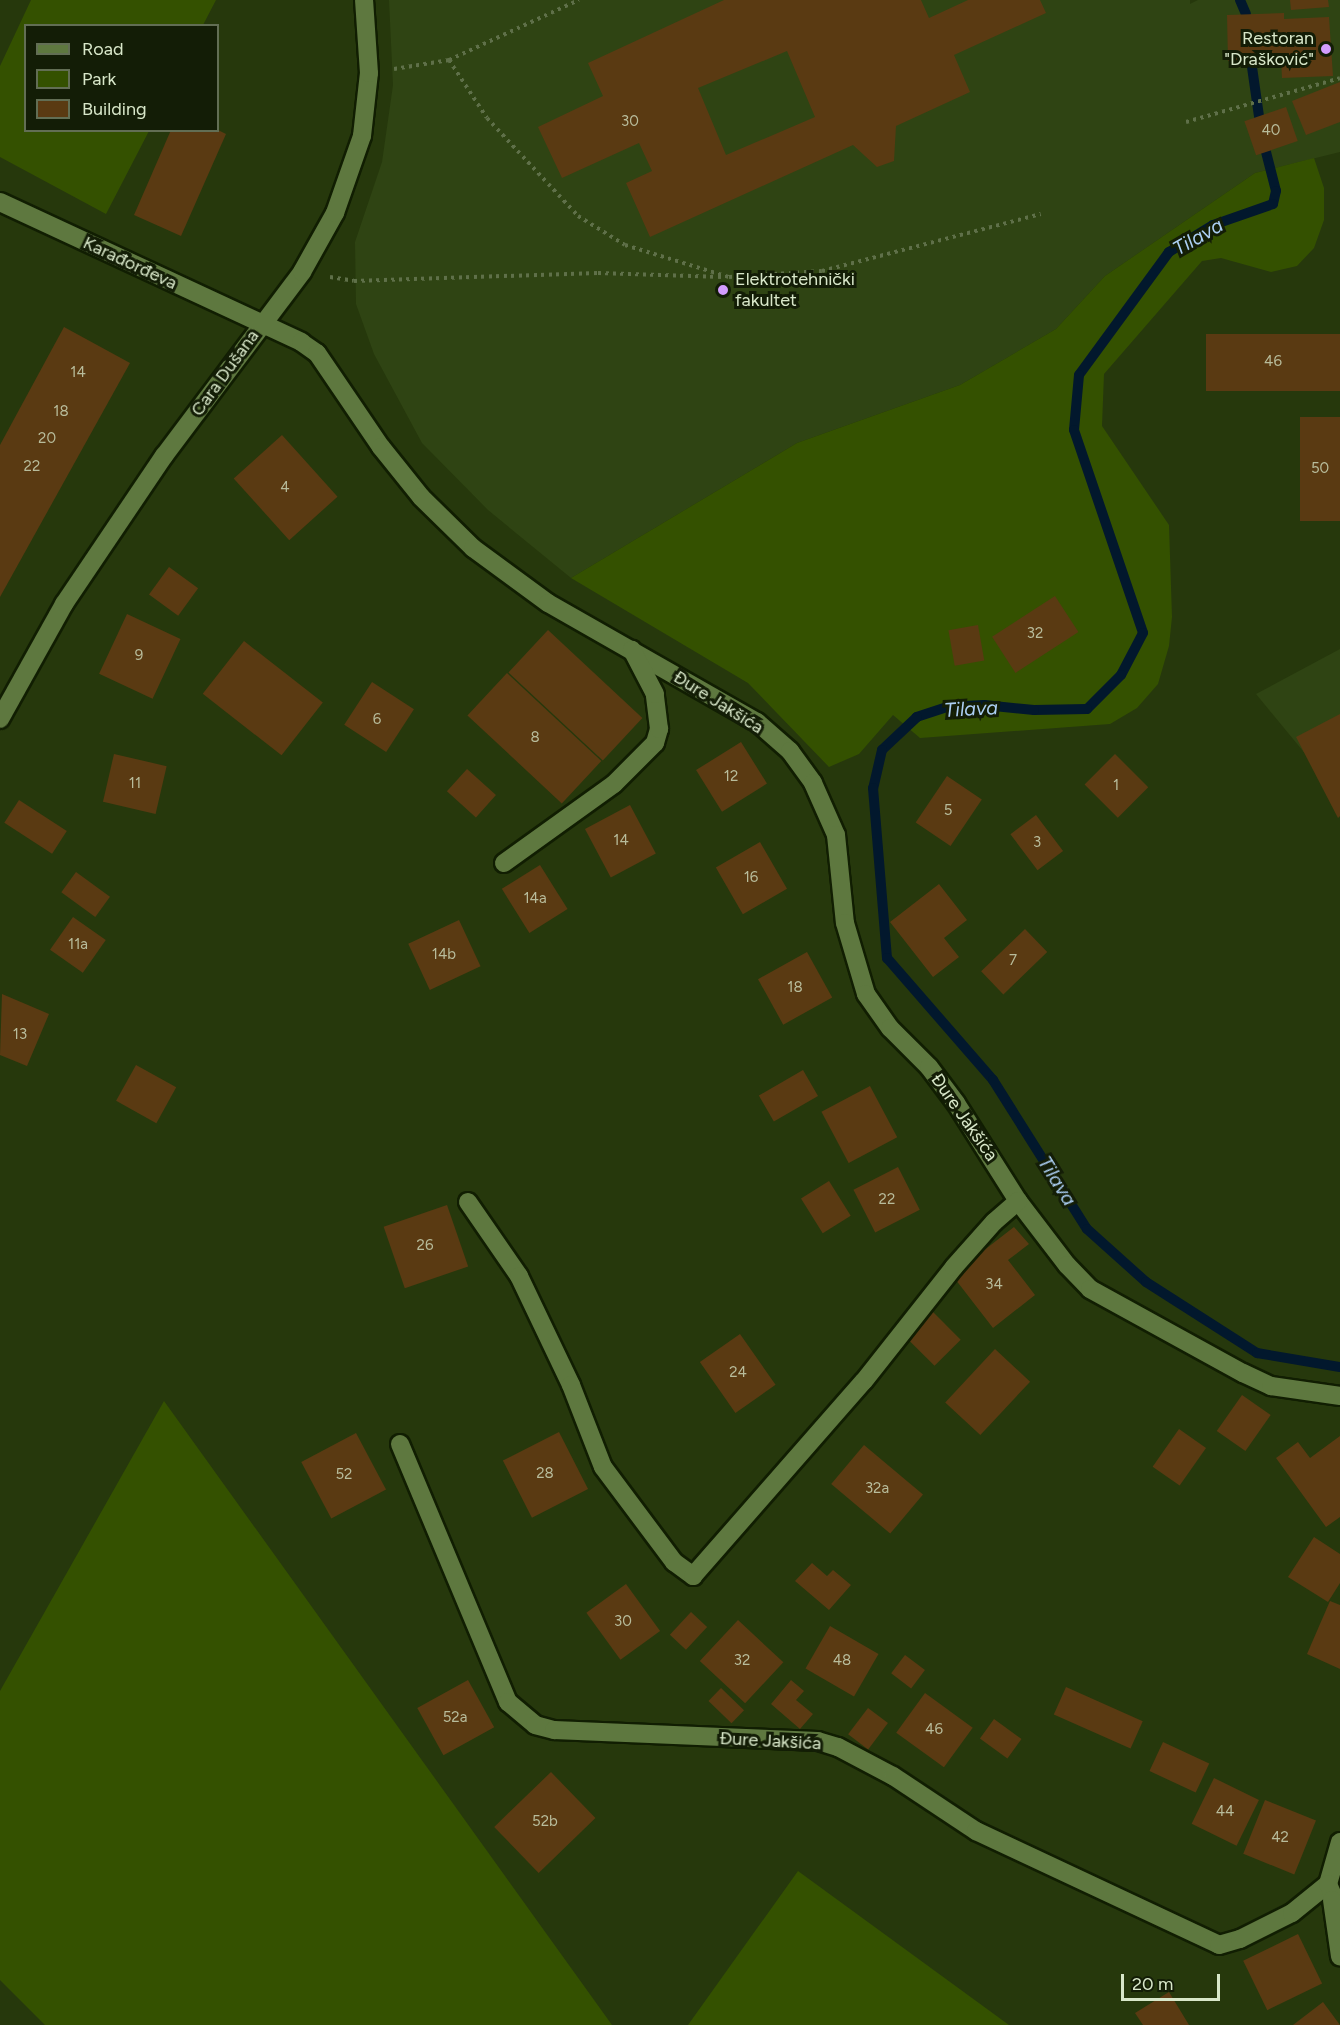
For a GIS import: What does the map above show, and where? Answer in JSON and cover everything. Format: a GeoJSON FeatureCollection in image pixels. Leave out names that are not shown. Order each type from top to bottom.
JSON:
{"type":"FeatureCollection","features":[{"type":"Feature","properties":{"kind":"street","name":"Cara Dušana"},"geometry":{"type":"LineString","coordinates":[[0,718],[64,604],[164,456],[260,325],[302,272],[353,170],[362,136],[369,73],[364,0]]}},
{"type":"Feature","properties":{"kind":"street","name":"Karađorđeva"},"geometry":{"type":"LineString","coordinates":[[0,202],[260,325]]}},
{"type":"Feature","properties":{"kind":"street","name":"Đure Jakšića"},"geometry":{"type":"LineString","coordinates":[[260,325],[317,353],[381,447],[421,496],[473,548],[548,603],[757,722],[790,751],[813,783],[836,835],[845,923],[866,994],[890,1028],[929,1067],[1018,1201],[1090,1289],[1271,1386],[1340,1396]]}},
{"type":"Feature","properties":{"kind":"street"},"geometry":{"type":"LineString","coordinates":[[504,863],[614,784],[656,743],[659,710],[656,694],[632,650]]}},
{"type":"Feature","properties":{"kind":"street"},"geometry":{"type":"LineString","coordinates":[[468,1202],[519,1276],[571,1385],[603,1467],[674,1562],[693,1576],[864,1381],[961,1260],[994,1222],[1018,1201]]}},
{"type":"Feature","properties":{"kind":"street","name":"Đure Jakšića"},"geometry":{"type":"LineString","coordinates":[[399,1444],[508,1702],[536,1725],[554,1730],[819,1741],[838,1747],[893,1776],[976,1831],[1219,1945],[1240,1939],[1292,1913],[1333,1898]]}},
{"type":"Feature","properties":{"kind":"street"},"geometry":{"type":"LineString","coordinates":[[1340,1842],[1333,1898],[1340,1956]]}},
{"type":"Feature","properties":{"kind":"path"},"geometry":{"type":"LineString","coordinates":[[369,73],[449,60],[579,0]]}},
{"type":"Feature","properties":{"kind":"path"},"geometry":{"type":"LineString","coordinates":[[449,60],[487,118],[578,216],[625,245],[729,277]]}},
{"type":"Feature","properties":{"kind":"path"},"geometry":{"type":"LineString","coordinates":[[1186,122],[1340,78]]}},
{"type":"Feature","properties":{"kind":"path"},"geometry":{"type":"LineString","coordinates":[[302,272],[354,281],[598,273],[729,277],[822,271],[1041,213]]}},
{"type":"Feature","properties":{"kind":"shaded area","name":"Elektrotehnički fakultet"},"geometry":{"type":"Polygon","coordinates":[[[389,0],[1190,0],[1190,4],[1198,0],[1340,0],[1340,152],[1255,173],[1105,276],[1056,329],[960,385],[797,443],[571,578],[488,510],[422,443],[374,354],[356,304],[355,242],[382,162],[393,85],[389,0]]]}},
{"type":"Feature","properties":{"kind":"shaded area"},"geometry":{"type":"Polygon","coordinates":[[[1340,649],[1340,796],[1256,694],[1340,649]]]}},
{"type":"Feature","properties":{"kind":"green space"},"geometry":{"type":"Polygon","coordinates":[[[31,0],[216,0],[204,24],[24,24],[24,132],[148,132],[106,214],[0,157],[0,66],[31,0]]]}},
{"type":"Feature","properties":{"kind":"green space"},"geometry":{"type":"Polygon","coordinates":[[[1314,158],[1324,188],[1324,220],[1314,248],[1297,266],[1271,272],[1221,258],[1202,261],[1104,374],[1102,426],[1169,525],[1172,617],[1169,646],[1158,684],[1137,708],[1110,724],[920,738],[893,715],[859,754],[829,767],[748,683],[571,578],[797,443],[960,385],[1056,329],[1105,276],[1255,173],[1314,158]]]}},
{"type":"Feature","properties":{"kind":"green space"},"geometry":{"type":"Polygon","coordinates":[[[164,1401],[612,2025],[45,2025],[0,1980],[0,1691],[164,1401]]]}},
{"type":"Feature","properties":{"kind":"green space"},"geometry":{"type":"Polygon","coordinates":[[[798,1871],[1009,2025],[688,2025],[798,1871]]]}},
{"type":"Feature","properties":{"kind":"building"},"geometry":{"type":"Polygon","coordinates":[[[724,0],[921,0],[929,18],[968,0],[1040,0],[1046,13],[954,55],[970,92],[896,126],[894,161],[877,167],[853,145],[650,237],[626,183],[652,171],[639,143],[562,178],[538,127],[603,96],[588,63],[724,0]],[[787,51],[698,88],[726,155],[815,117],[787,51]]]}},
{"type":"Feature","properties":{"kind":"building"},"geometry":{"type":"Polygon","coordinates":[[[1290,0],[1328,0],[1329,7],[1291,10],[1290,0]]]}},
{"type":"Feature","properties":{"kind":"building"},"geometry":{"type":"Polygon","coordinates":[[[1284,13],[1284,19],[1329,17],[1333,76],[1282,78],[1281,59],[1228,61],[1227,15],[1284,13]]]}},
{"type":"Feature","properties":{"kind":"building"},"geometry":{"type":"Polygon","coordinates":[[[1340,82],[1340,122],[1306,135],[1292,101],[1340,82]]]}},
{"type":"Feature","properties":{"kind":"building"},"geometry":{"type":"Polygon","coordinates":[[[1286,107],[1298,141],[1256,155],[1244,121],[1286,107]]]}},
{"type":"Feature","properties":{"kind":"building"},"geometry":{"type":"Polygon","coordinates":[[[219,130],[226,134],[181,236],[134,215],[170,132],[219,130]]]}},
{"type":"Feature","properties":{"kind":"building"},"geometry":{"type":"Polygon","coordinates":[[[64,327],[130,363],[0,597],[0,445],[64,327]]]}},
{"type":"Feature","properties":{"kind":"building"},"geometry":{"type":"Polygon","coordinates":[[[1206,334],[1340,334],[1340,391],[1206,391],[1206,334]]]}},
{"type":"Feature","properties":{"kind":"building"},"geometry":{"type":"Polygon","coordinates":[[[1300,417],[1340,417],[1340,521],[1300,521],[1300,417]]]}},
{"type":"Feature","properties":{"kind":"building"},"geometry":{"type":"Polygon","coordinates":[[[282,435],[338,497],[289,540],[234,478],[282,435]]]}},
{"type":"Feature","properties":{"kind":"building"},"geometry":{"type":"Polygon","coordinates":[[[169,567],[198,588],[178,616],[149,595],[169,567]]]}},
{"type":"Feature","properties":{"kind":"building"},"geometry":{"type":"Polygon","coordinates":[[[1055,596],[1078,632],[1016,673],[992,637],[1055,596]]]}},
{"type":"Feature","properties":{"kind":"building"},"geometry":{"type":"Polygon","coordinates":[[[127,614],[180,639],[153,699],[99,674],[127,614]]]}},
{"type":"Feature","properties":{"kind":"building"},"geometry":{"type":"Polygon","coordinates":[[[978,625],[984,660],[955,666],[948,630],[978,625]]]}},
{"type":"Feature","properties":{"kind":"building"},"geometry":{"type":"Polygon","coordinates":[[[548,630],[642,718],[603,760],[508,672],[548,630]]]}},
{"type":"Feature","properties":{"kind":"building"},"geometry":{"type":"Polygon","coordinates":[[[244,641],[323,703],[282,755],[203,694],[244,641]]]}},
{"type":"Feature","properties":{"kind":"building"},"geometry":{"type":"Polygon","coordinates":[[[507,673],[601,761],[562,803],[467,715],[507,673]]]}},
{"type":"Feature","properties":{"kind":"building"},"geometry":{"type":"Polygon","coordinates":[[[372,682],[414,709],[386,752],[344,725],[372,682]]]}},
{"type":"Feature","properties":{"kind":"building"},"geometry":{"type":"Polygon","coordinates":[[[1340,714],[1340,816],[1338,818],[1296,737],[1340,714]]]}},
{"type":"Feature","properties":{"kind":"building"},"geometry":{"type":"Polygon","coordinates":[[[741,742],[767,784],[722,812],[696,770],[741,742]]]}},
{"type":"Feature","properties":{"kind":"building"},"geometry":{"type":"Polygon","coordinates":[[[114,754],[167,766],[156,814],[103,802],[114,754]]]}},
{"type":"Feature","properties":{"kind":"building"},"geometry":{"type":"Polygon","coordinates":[[[1115,754],[1148,787],[1118,818],[1085,784],[1115,754]]]}},
{"type":"Feature","properties":{"kind":"building"},"geometry":{"type":"Polygon","coordinates":[[[467,769],[496,795],[476,817],[447,791],[467,769]]]}},
{"type":"Feature","properties":{"kind":"building"},"geometry":{"type":"Polygon","coordinates":[[[947,776],[982,799],[951,846],[916,822],[947,776]]]}},
{"type":"Feature","properties":{"kind":"building"},"geometry":{"type":"Polygon","coordinates":[[[19,800],[67,831],[52,854],[4,823],[19,800]]]}},
{"type":"Feature","properties":{"kind":"building"},"geometry":{"type":"Polygon","coordinates":[[[630,805],[656,854],[611,878],[585,829],[630,805]]]}},
{"type":"Feature","properties":{"kind":"building"},"geometry":{"type":"Polygon","coordinates":[[[1036,815],[1063,851],[1038,870],[1010,834],[1036,815]]]}},
{"type":"Feature","properties":{"kind":"building"},"geometry":{"type":"Polygon","coordinates":[[[760,842],[787,889],[743,914],[716,868],[760,842]]]}},
{"type":"Feature","properties":{"kind":"building"},"geometry":{"type":"Polygon","coordinates":[[[540,865],[568,909],[529,933],[502,889],[540,865]]]}},
{"type":"Feature","properties":{"kind":"building"},"geometry":{"type":"Polygon","coordinates":[[[76,872],[110,897],[95,917],[61,892],[76,872]]]}},
{"type":"Feature","properties":{"kind":"building"},"geometry":{"type":"Polygon","coordinates":[[[939,884],[967,920],[944,938],[959,957],[933,977],[890,922],[939,884]]]}},
{"type":"Feature","properties":{"kind":"building"},"geometry":{"type":"Polygon","coordinates":[[[73,917],[106,940],[83,973],[50,950],[73,917]]]}},
{"type":"Feature","properties":{"kind":"building"},"geometry":{"type":"Polygon","coordinates":[[[459,920],[481,966],[430,990],[408,944],[459,920]]]}},
{"type":"Feature","properties":{"kind":"building"},"geometry":{"type":"Polygon","coordinates":[[[1025,929],[1047,952],[1003,994],[981,971],[1025,929]]]}},
{"type":"Feature","properties":{"kind":"building"},"geometry":{"type":"Polygon","coordinates":[[[807,952],[832,997],[783,1025],[758,979],[807,952]]]}},
{"type":"Feature","properties":{"kind":"building"},"geometry":{"type":"Polygon","coordinates":[[[2,994],[49,1014],[27,1066],[0,1055],[2,994]]]}},
{"type":"Feature","properties":{"kind":"building"},"geometry":{"type":"Polygon","coordinates":[[[136,1065],[176,1087],[156,1123],[116,1101],[136,1065]]]}},
{"type":"Feature","properties":{"kind":"building"},"geometry":{"type":"Polygon","coordinates":[[[803,1070],[818,1096],[774,1121],[759,1096],[803,1070]]]}},
{"type":"Feature","properties":{"kind":"building"},"geometry":{"type":"Polygon","coordinates":[[[870,1086],[897,1137],[849,1163],[821,1112],[870,1086]]]}},
{"type":"Feature","properties":{"kind":"building"},"geometry":{"type":"Polygon","coordinates":[[[898,1167],[920,1210],[875,1232],[853,1190],[898,1167]]]}},
{"type":"Feature","properties":{"kind":"building"},"geometry":{"type":"Polygon","coordinates":[[[829,1181],[851,1216],[823,1233],[801,1198],[829,1181]]]}},
{"type":"Feature","properties":{"kind":"building"},"geometry":{"type":"Polygon","coordinates":[[[447,1205],[468,1266],[405,1288],[384,1227],[447,1205]]]}},
{"type":"Feature","properties":{"kind":"building"},"geometry":{"type":"Polygon","coordinates":[[[1014,1227],[1029,1244],[1008,1260],[1035,1295],[993,1328],[952,1275],[1014,1227]]]}},
{"type":"Feature","properties":{"kind":"building"},"geometry":{"type":"Polygon","coordinates":[[[931,1310],[961,1340],[935,1366],[905,1336],[931,1310]]]}},
{"type":"Feature","properties":{"kind":"building"},"geometry":{"type":"Polygon","coordinates":[[[740,1334],[776,1385],[735,1413],[700,1362],[740,1334]]]}},
{"type":"Feature","properties":{"kind":"building"},"geometry":{"type":"Polygon","coordinates":[[[995,1349],[1030,1382],[980,1435],[945,1402],[995,1349]]]}},
{"type":"Feature","properties":{"kind":"building"},"geometry":{"type":"Polygon","coordinates":[[[1242,1395],[1271,1415],[1245,1451],[1217,1431],[1242,1395]]]}},
{"type":"Feature","properties":{"kind":"building"},"geometry":{"type":"Polygon","coordinates":[[[1179,1429],[1206,1448],[1180,1486],[1153,1467],[1179,1429]]]}},
{"type":"Feature","properties":{"kind":"building"},"geometry":{"type":"Polygon","coordinates":[[[559,1432],[588,1489],[532,1518],[503,1461],[559,1432]]]}},
{"type":"Feature","properties":{"kind":"building"},"geometry":{"type":"Polygon","coordinates":[[[356,1433],[386,1490],[331,1519],[301,1462],[356,1433]]]}},
{"type":"Feature","properties":{"kind":"building"},"geometry":{"type":"Polygon","coordinates":[[[1340,1436],[1340,1517],[1326,1527],[1276,1458],[1298,1442],[1310,1458],[1340,1436]]]}},
{"type":"Feature","properties":{"kind":"building"},"geometry":{"type":"Polygon","coordinates":[[[864,1445],[923,1494],[890,1534],[831,1484],[864,1445]]]}},
{"type":"Feature","properties":{"kind":"building"},"geometry":{"type":"Polygon","coordinates":[[[1314,1537],[1340,1554],[1340,1583],[1328,1602],[1288,1577],[1314,1537]]]}},
{"type":"Feature","properties":{"kind":"building"},"geometry":{"type":"Polygon","coordinates":[[[812,1563],[827,1576],[833,1570],[851,1585],[829,1610],[795,1581],[812,1563]]]}},
{"type":"Feature","properties":{"kind":"building"},"geometry":{"type":"Polygon","coordinates":[[[626,1584],[660,1631],[620,1660],[586,1613],[626,1584]]]}},
{"type":"Feature","properties":{"kind":"building"},"geometry":{"type":"Polygon","coordinates":[[[1330,1601],[1340,1605],[1340,1669],[1307,1654],[1330,1601]]]}},
{"type":"Feature","properties":{"kind":"building"},"geometry":{"type":"Polygon","coordinates":[[[691,1612],[707,1627],[686,1650],[670,1635],[691,1612]]]}},
{"type":"Feature","properties":{"kind":"building"},"geometry":{"type":"Polygon","coordinates":[[[738,1620],[783,1662],[745,1703],[700,1661],[738,1620]]]}},
{"type":"Feature","properties":{"kind":"building"},"geometry":{"type":"Polygon","coordinates":[[[830,1626],[878,1654],[854,1696],[806,1668],[830,1626]]]}},
{"type":"Feature","properties":{"kind":"building"},"geometry":{"type":"Polygon","coordinates":[[[905,1655],[925,1670],[911,1688],[891,1673],[905,1655]]]}},
{"type":"Feature","properties":{"kind":"building"},"geometry":{"type":"Polygon","coordinates":[[[468,1680],[494,1727],[443,1755],[417,1708],[468,1680]]]}},
{"type":"Feature","properties":{"kind":"building"},"geometry":{"type":"Polygon","coordinates":[[[791,1680],[804,1691],[796,1700],[813,1714],[800,1729],[771,1704],[791,1680]]]}},
{"type":"Feature","properties":{"kind":"building"},"geometry":{"type":"Polygon","coordinates":[[[1066,1687],[1143,1721],[1131,1749],[1054,1714],[1066,1687]]]}},
{"type":"Feature","properties":{"kind":"building"},"geometry":{"type":"Polygon","coordinates":[[[721,1688],[744,1710],[732,1723],[708,1701],[721,1688]]]}},
{"type":"Feature","properties":{"kind":"building"},"geometry":{"type":"Polygon","coordinates":[[[925,1693],[973,1728],[944,1767],[896,1733],[925,1693]]]}},
{"type":"Feature","properties":{"kind":"building"},"geometry":{"type":"Polygon","coordinates":[[[868,1708],[888,1723],[868,1749],[848,1734],[868,1708]]]}},
{"type":"Feature","properties":{"kind":"building"},"geometry":{"type":"Polygon","coordinates":[[[994,1719],[1022,1739],[1007,1758],[980,1738],[994,1719]]]}},
{"type":"Feature","properties":{"kind":"building"},"geometry":{"type":"Polygon","coordinates":[[[1163,1742],[1209,1764],[1196,1793],[1149,1771],[1163,1742]]]}},
{"type":"Feature","properties":{"kind":"building"},"geometry":{"type":"Polygon","coordinates":[[[551,1772],[595,1818],[539,1873],[494,1827],[551,1772]]]}},
{"type":"Feature","properties":{"kind":"building"},"geometry":{"type":"Polygon","coordinates":[[[1214,1778],[1259,1800],[1237,1846],[1192,1824],[1214,1778]]]}},
{"type":"Feature","properties":{"kind":"building"},"geometry":{"type":"Polygon","coordinates":[[[1265,1800],[1316,1821],[1294,1874],[1243,1854],[1265,1800]]]}},
{"type":"Feature","properties":{"kind":"building"},"geometry":{"type":"Polygon","coordinates":[[[1298,1934],[1322,1983],[1267,2010],[1243,1961],[1298,1934]]]}},
{"type":"Feature","properties":{"kind":"building"},"geometry":{"type":"Polygon","coordinates":[[[1169,1992],[1189,2025],[1143,2025],[1135,2013],[1169,1992]]]}},
{"type":"Feature","properties":{"kind":"building"},"geometry":{"type":"Polygon","coordinates":[[[1323,2002],[1340,2025],[1293,2025],[1323,2002]]]}},
{"type":"Feature","properties":{"kind":"waterway","name":"Tilava"},"geometry":{"type":"LineString","coordinates":[[1240,0],[1246,14]]}},
{"type":"Feature","properties":{"kind":"waterway","name":"Tilava"},"geometry":{"type":"LineString","coordinates":[[1251,60],[1259,116]]}},
{"type":"Feature","properties":{"kind":"waterway","name":"Tilava"},"geometry":{"type":"LineString","coordinates":[[1266,152],[1276,191],[1273,204],[1213,225],[1169,252],[1079,375],[1074,430],[1143,633],[1121,675],[1087,709],[1034,710],[984,705],[947,707],[917,717],[882,750],[873,788],[887,958],[993,1080],[1087,1229],[1146,1282],[1257,1353],[1340,1367]]}},
{"type":"Feature","properties":{"kind":"place","name":"Restoran \"Drašković\""},"geometry":{"type":"Point","coordinates":[1326,49]}},
{"type":"Feature","properties":{"kind":"place","name":"Elektrotehnički fakultet"},"geometry":{"type":"Point","coordinates":[723,290]}}]}
